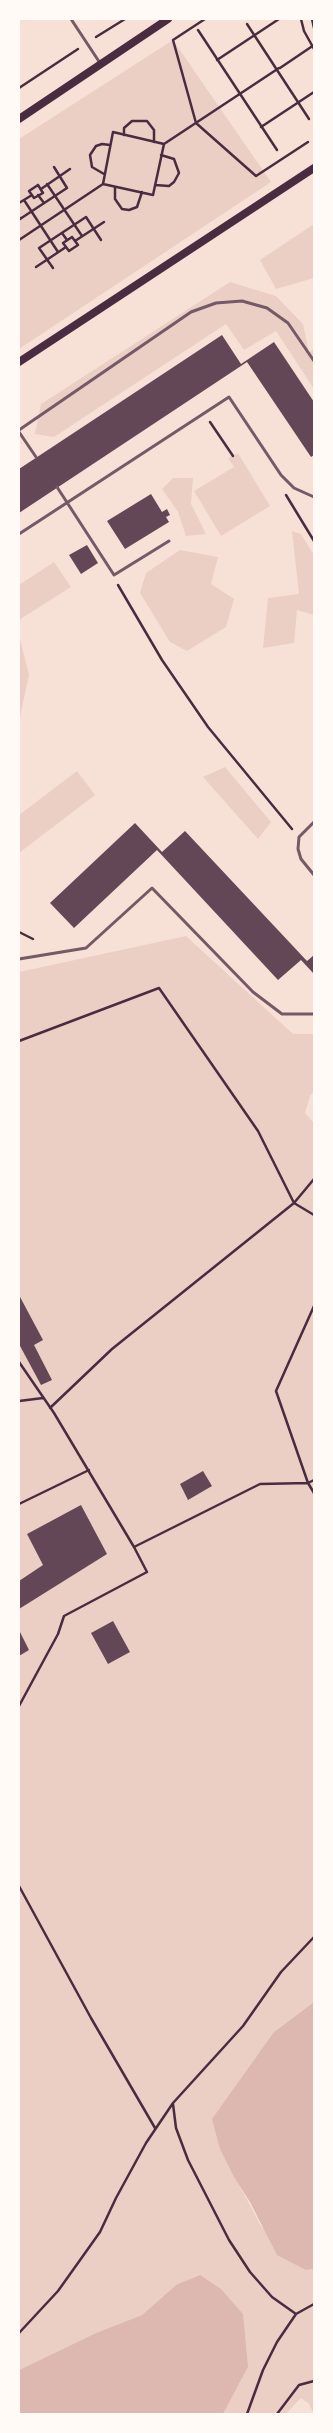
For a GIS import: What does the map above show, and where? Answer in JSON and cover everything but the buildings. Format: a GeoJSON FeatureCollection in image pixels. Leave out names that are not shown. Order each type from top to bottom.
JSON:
{"type":"FeatureCollection","features":[{"type":"Feature","properties":{"kind":"main road"},"geometry":{"type":"LineString","coordinates":[[19,118],[168,19]]}},
{"type":"Feature","properties":{"kind":"main road"},"geometry":{"type":"LineString","coordinates":[[19,362],[314,168]]}},
{"type":"Feature","properties":{"kind":"lane"},"geometry":{"type":"LineString","coordinates":[[71,19],[101,64]]}},
{"type":"Feature","properties":{"kind":"lane"},"geometry":{"type":"LineString","coordinates":[[36,457],[19,431],[191,312],[216,303],[242,301],[267,308],[288,323],[314,361]]}},
{"type":"Feature","properties":{"kind":"lane"},"geometry":{"type":"LineString","coordinates":[[19,534],[229,397],[281,475],[294,488],[314,497]]}},
{"type":"Feature","properties":{"kind":"lane"},"geometry":{"type":"LineString","coordinates":[[57,487],[114,575],[169,541]]}},
{"type":"Feature","properties":{"kind":"lane"},"geometry":{"type":"LineString","coordinates":[[314,822],[299,837],[298,849],[301,859],[314,876]]}},
{"type":"Feature","properties":{"kind":"lane"},"geometry":{"type":"LineString","coordinates":[[19,959],[86,948],[152,888],[253,992],[282,1014],[314,1014]]}},
{"type":"Feature","properties":{"kind":"path"},"geometry":{"type":"LineString","coordinates":[[19,88],[125,19]]}},
{"type":"Feature","properties":{"kind":"path"},"geometry":{"type":"LineString","coordinates":[[205,19],[173,40],[196,123],[256,176],[308,142]]}},
{"type":"Feature","properties":{"kind":"path"},"geometry":{"type":"LineString","coordinates":[[218,60],[279,19]]}},
{"type":"Feature","properties":{"kind":"path"},"geometry":{"type":"LineString","coordinates":[[302,19],[304,31],[314,49]]}},
{"type":"Feature","properties":{"kind":"path"},"geometry":{"type":"LineString","coordinates":[[312,19],[314,28]]}},
{"type":"Feature","properties":{"kind":"path"},"geometry":{"type":"LineString","coordinates":[[247,24],[279,68],[309,119]]}},
{"type":"Feature","properties":{"kind":"path"},"geometry":{"type":"LineString","coordinates":[[198,30],[277,150]]}},
{"type":"Feature","properties":{"kind":"path"},"geometry":{"type":"LineString","coordinates":[[102,184],[153,195],[164,144],[314,46]]}},
{"type":"Feature","properties":{"kind":"path"},"geometry":{"type":"LineString","coordinates":[[261,127],[314,92]]}},
{"type":"Feature","properties":{"kind":"path"},"geometry":{"type":"LineString","coordinates":[[124,135],[124,128],[132,121],[147,121],[154,130],[154,142]]}},
{"type":"Feature","properties":{"kind":"path"},"geometry":{"type":"LineString","coordinates":[[19,240],[102,184],[113,132],[164,144]]}},
{"type":"Feature","properties":{"kind":"path"},"geometry":{"type":"LineString","coordinates":[[104,174],[92,167],[90,155],[96,146],[102,144],[110,145]]}},
{"type":"Feature","properties":{"kind":"path"},"geometry":{"type":"LineString","coordinates":[[155,185],[169,186],[174,182],[179,173],[174,159],[161,155]]}},
{"type":"Feature","properties":{"kind":"path"},"geometry":{"type":"LineString","coordinates":[[19,217],[20,219],[67,188],[54,167]]}},
{"type":"Feature","properties":{"kind":"path"},"geometry":{"type":"LineString","coordinates":[[41,189],[70,169]]}},
{"type":"Feature","properties":{"kind":"path"},"geometry":{"type":"LineString","coordinates":[[47,184],[82,236]]}},
{"type":"Feature","properties":{"kind":"path"},"geometry":{"type":"LineString","coordinates":[[38,185],[41,189],[43,192],[34,198],[29,191],[38,185]]}},
{"type":"Feature","properties":{"kind":"path"},"geometry":{"type":"LineString","coordinates":[[115,187],[115,199],[122,209],[129,210],[137,207],[142,192]]}},
{"type":"Feature","properties":{"kind":"path"},"geometry":{"type":"LineString","coordinates":[[19,203],[32,194]]}},
{"type":"Feature","properties":{"kind":"path"},"geometry":{"type":"LineString","coordinates":[[38,195],[44,203]]}},
{"type":"Feature","properties":{"kind":"path"},"geometry":{"type":"LineString","coordinates":[[24,200],[58,252]]}},
{"type":"Feature","properties":{"kind":"path"},"geometry":{"type":"LineString","coordinates":[[53,268],[39,248],[86,217],[101,240]]}},
{"type":"Feature","properties":{"kind":"path"},"geometry":{"type":"LineString","coordinates":[[75,241],[104,222]]}},
{"type":"Feature","properties":{"kind":"path"},"geometry":{"type":"LineString","coordinates":[[62,233],[67,240]]}},
{"type":"Feature","properties":{"kind":"path"},"geometry":{"type":"LineString","coordinates":[[72,236],[75,241],[78,245],[68,251],[63,243],[72,236]]}},
{"type":"Feature","properties":{"kind":"path"},"geometry":{"type":"LineString","coordinates":[[36,267],[66,247]]}},
{"type":"Feature","properties":{"kind":"path"},"geometry":{"type":"LineString","coordinates":[[204,413],[233,456]]}},
{"type":"Feature","properties":{"kind":"path"},"geometry":{"type":"LineString","coordinates":[[296,514],[314,541]]}},
{"type":"Feature","properties":{"kind":"path"},"geometry":{"type":"LineString","coordinates":[[121,592],[162,660],[208,726],[299,837]]}},
{"type":"Feature","properties":{"kind":"path"},"geometry":{"type":"LineString","coordinates":[[19,932],[33,939]]}},
{"type":"Feature","properties":{"kind":"path"},"geometry":{"type":"LineString","coordinates":[[19,1041],[159,988],[258,1131],[294,1203],[314,1214]]}},
{"type":"Feature","properties":{"kind":"path"},"geometry":{"type":"LineString","coordinates":[[50,1408],[112,1349],[294,1203],[314,1179]]}},
{"type":"Feature","properties":{"kind":"path"},"geometry":{"type":"LineString","coordinates":[[314,1306],[276,1391],[308,1483],[314,1493]]}},
{"type":"Feature","properties":{"kind":"path"},"geometry":{"type":"LineString","coordinates":[[19,1362],[89,1470],[147,1572],[64,1616],[58,1634],[19,1706]]}},
{"type":"Feature","properties":{"kind":"path"},"geometry":{"type":"LineString","coordinates":[[19,1401],[43,1398]]}},
{"type":"Feature","properties":{"kind":"path"},"geometry":{"type":"LineString","coordinates":[[19,1504],[89,1470]]}},
{"type":"Feature","properties":{"kind":"path"},"geometry":{"type":"LineString","coordinates":[[134,1547],[260,1484],[308,1483],[314,1480]]}},
{"type":"Feature","properties":{"kind":"path"},"geometry":{"type":"LineString","coordinates":[[19,1886],[91,2018],[156,2128]]}},
{"type":"Feature","properties":{"kind":"path"},"geometry":{"type":"LineString","coordinates":[[19,2333],[58,2291],[100,2232],[116,2198],[156,2128],[173,2103],[243,2026],[281,1972],[314,1937]]}},
{"type":"Feature","properties":{"kind":"path"},"geometry":{"type":"LineString","coordinates":[[173,2103],[176,2128],[188,2160],[229,2240],[250,2272],[272,2297],[296,2314]]}},
{"type":"Feature","properties":{"kind":"path"},"geometry":{"type":"LineString","coordinates":[[247,2414],[263,2370],[277,2342],[296,2314],[314,2304]]}},
{"type":"Feature","properties":{"kind":"path"},"geometry":{"type":"LineString","coordinates":[[277,2414],[299,2385],[314,2381]]}},
{"type":"Feature","properties":{"kind":"shaded area"},"geometry":{"type":"Polygon","coordinates":[[[173,40],[271,182],[19,349],[19,139],[173,40]]]}},
{"type":"Feature","properties":{"kind":"shaded area"},"geometry":{"type":"Polygon","coordinates":[[[314,224],[314,278],[276,289],[260,260],[314,224]]]}},
{"type":"Feature","properties":{"kind":"shaded area"},"geometry":{"type":"Polygon","coordinates":[[[230,282],[276,296],[303,324],[309,352],[314,349],[314,389],[276,331],[244,350],[226,324],[54,437],[35,434],[41,404],[230,282]]]}},
{"type":"Feature","properties":{"kind":"shaded area"},"geometry":{"type":"Polygon","coordinates":[[[238,453],[270,506],[221,536],[194,491],[234,467],[228,458],[238,453]]]}},
{"type":"Feature","properties":{"kind":"shaded area"},"geometry":{"type":"Polygon","coordinates":[[[173,478],[193,478],[191,504],[206,534],[186,536],[178,512],[162,489],[173,478]]]}},
{"type":"Feature","properties":{"kind":"shaded area"},"geometry":{"type":"Polygon","coordinates":[[[292,531],[301,534],[314,555],[314,615],[297,610],[294,643],[263,648],[268,598],[299,594],[292,531]]]}},
{"type":"Feature","properties":{"kind":"shaded area"},"geometry":{"type":"Polygon","coordinates":[[[180,550],[218,557],[211,584],[234,599],[226,627],[187,651],[170,642],[140,593],[146,573],[180,550]]]}},
{"type":"Feature","properties":{"kind":"shaded area"},"geometry":{"type":"Polygon","coordinates":[[[54,562],[71,587],[19,620],[19,585],[54,562]]]}},
{"type":"Feature","properties":{"kind":"shaded area"},"geometry":{"type":"Polygon","coordinates":[[[19,635],[29,675],[19,721],[19,635]]]}},
{"type":"Feature","properties":{"kind":"shaded area"},"geometry":{"type":"Polygon","coordinates":[[[225,767],[271,822],[258,839],[203,777],[225,767]]]}},
{"type":"Feature","properties":{"kind":"shaded area"},"geometry":{"type":"Polygon","coordinates":[[[77,771],[95,795],[19,853],[19,815],[77,771]]]}},
{"type":"Feature","properties":{"kind":"shaded area"},"geometry":{"type":"Polygon","coordinates":[[[186,936],[293,1034],[314,1034],[314,1091],[310,1096],[305,1113],[314,1123],[314,2002],[274,2032],[220,2149],[261,2226],[306,2270],[314,2269],[314,2414],[309,2404],[301,2398],[286,2414],[223,2414],[248,2367],[176,2285],[142,2315],[96,2333],[19,2370],[19,972],[186,936]]]}},
{"type":"Feature","properties":{"kind":"shaded area"},"geometry":{"type":"Polygon","coordinates":[[[314,2002],[314,2269],[306,2270],[277,2255],[250,2202],[234,2177],[220,2149],[212,2119],[274,2032],[314,2002]]]}},
{"type":"Feature","properties":{"kind":"shaded area"},"geometry":{"type":"Polygon","coordinates":[[[200,2275],[221,2289],[243,2314],[248,2367],[223,2414],[19,2414],[19,2370],[96,2333],[142,2315],[176,2285],[200,2275]]]}}]}
